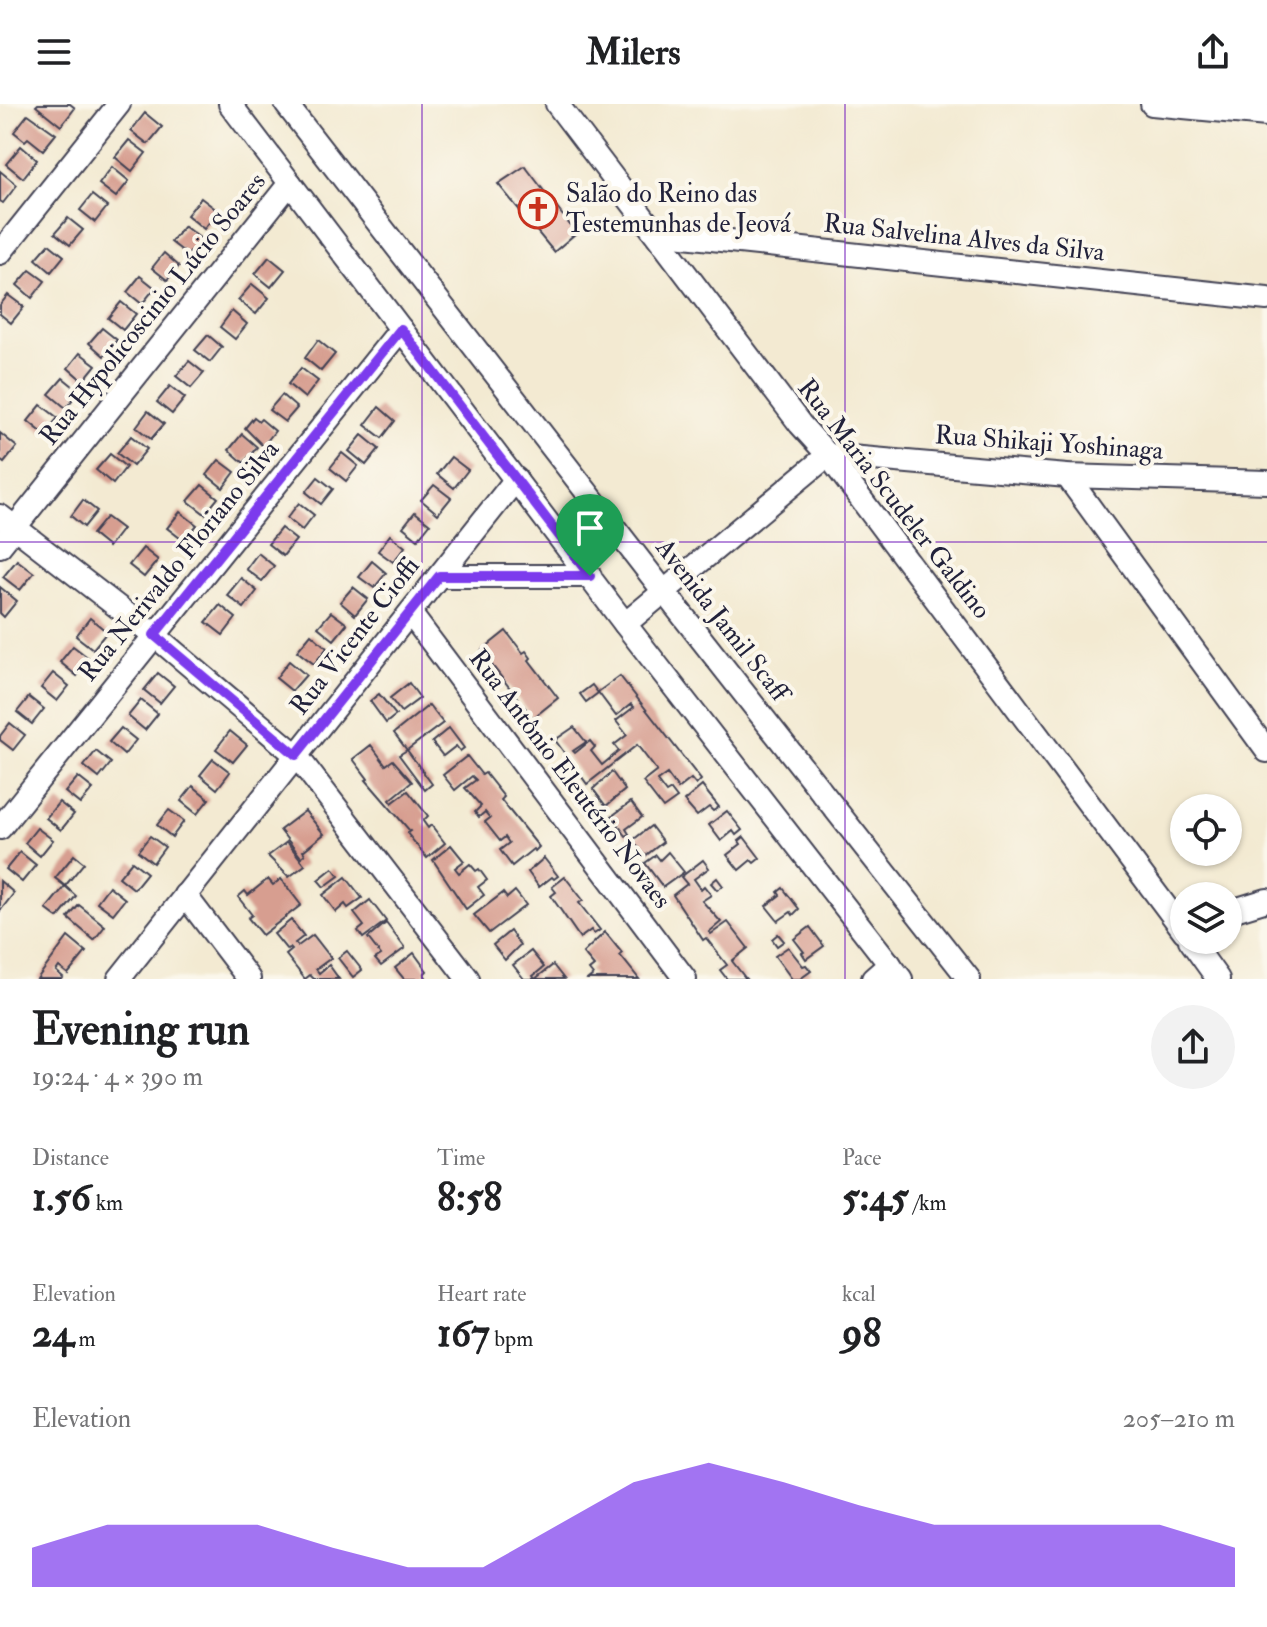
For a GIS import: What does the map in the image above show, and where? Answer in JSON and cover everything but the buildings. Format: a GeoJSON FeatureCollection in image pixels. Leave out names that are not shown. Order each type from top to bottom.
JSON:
{"type":"FeatureCollection","features":[{"type":"Feature","properties":{"kind":"street"},"geometry":{"type":"LineString","coordinates":[[0,253],[119,104]]}},
{"type":"Feature","properties":{"kind":"street"},"geometry":{"type":"LineString","coordinates":[[230,104],[590,576],[888,974]]}},
{"type":"Feature","properties":{"kind":"street","name":"Avenida Jamil Scaff"},"geometry":{"type":"LineString","coordinates":[[286,104],[969,979]]}},
{"type":"Feature","properties":{"kind":"street","name":"Rua Maria Scudeler Galdino"},"geometry":{"type":"LineString","coordinates":[[557,104],[800,424],[828,455],[1170,911]]}},
{"type":"Feature","properties":{"kind":"street"},"geometry":{"type":"LineString","coordinates":[[1161,104],[1267,115]]}},
{"type":"Feature","properties":{"kind":"street","name":"Rua Hypolicoscinio Lúcio Soares"},"geometry":{"type":"LineString","coordinates":[[5,530],[290,183]]}},
{"type":"Feature","properties":{"kind":"street","name":"Rua Salvelina Alves da Silva"},"geometry":{"type":"LineString","coordinates":[[656,233],[1267,299]]}},
{"type":"Feature","properties":{"kind":"street","name":"Rua Nerivaldo Floriano Silva"},"geometry":{"type":"LineString","coordinates":[[0,828],[401,329]]}},
{"type":"Feature","properties":{"kind":"street"},"geometry":{"type":"LineString","coordinates":[[625,624],[828,455]]}},
{"type":"Feature","properties":{"kind":"street","name":"Rua Shikaji Yoshinaga"},"geometry":{"type":"LineString","coordinates":[[828,455],[1067,476],[1267,482]]}},
{"type":"Feature","properties":{"kind":"street"},"geometry":{"type":"LineString","coordinates":[[1067,476],[1267,751]]}},
{"type":"Feature","properties":{"kind":"street","name":"Rua Vicente Cioffi"},"geometry":{"type":"LineString","coordinates":[[119,979],[516,479]]}},
{"type":"Feature","properties":{"kind":"street"},"geometry":{"type":"LineString","coordinates":[[5,530],[154,635],[296,755],[468,979]]}},
{"type":"Feature","properties":{"kind":"street"},"geometry":{"type":"LineString","coordinates":[[439,576],[590,576]]}},
{"type":"Feature","properties":{"kind":"street","name":"Rua Antônio Eleutério Novaes"},"geometry":{"type":"LineString","coordinates":[[410,613],[685,979]]}},
{"type":"Feature","properties":{"kind":"street"},"geometry":{"type":"LineString","coordinates":[[185,895],[249,979]]}},
{"type":"Feature","properties":{"kind":"street"},"geometry":{"type":"LineString","coordinates":[[1242,908],[1267,900]]}},
{"type":"Feature","properties":{"kind":"street","name":"Rua Maria Scudeler Galdino"},"geometry":{"type":"LineString","coordinates":[[1201,954],[1218,979]]}},
{"type":"Feature","properties":{"kind":"place","name":"Salão do Reino das Testemunhas de Jeová"},"geometry":{"type":"Point","coordinates":[538,209]}},
{"type":"Feature","properties":{"kind":"route"},"geometry":{"type":"LineString","coordinates":[[401,329],[590,576],[439,576],[296,755],[154,635],[401,329]]}}]}
